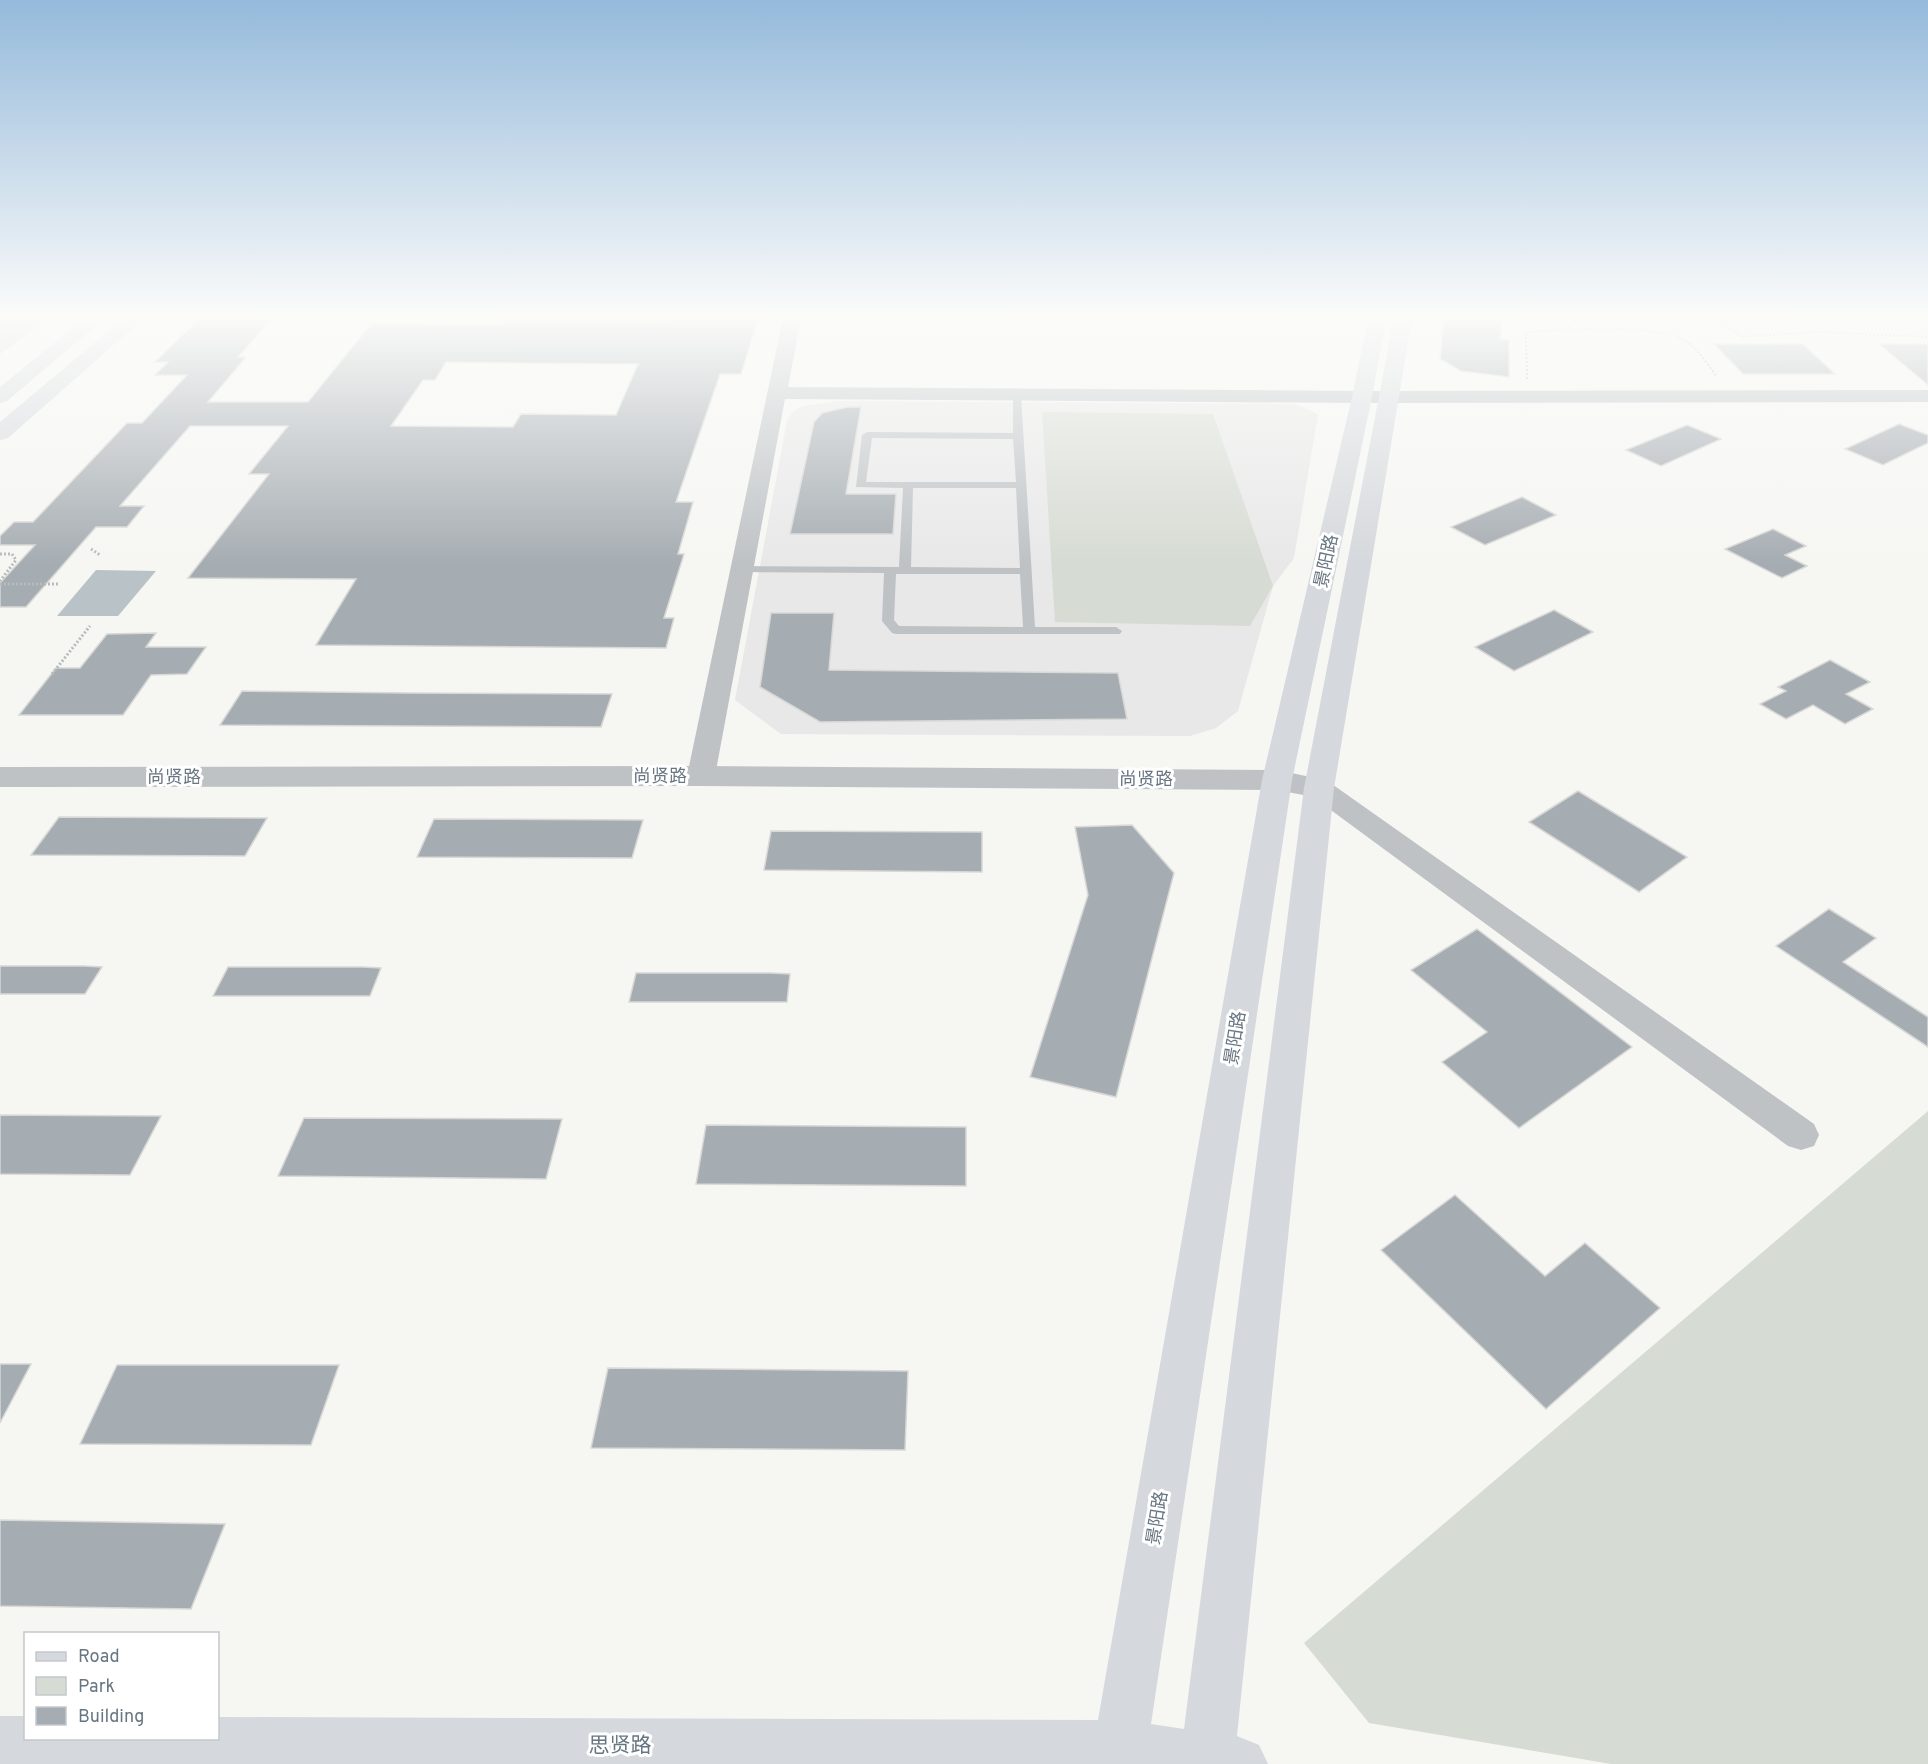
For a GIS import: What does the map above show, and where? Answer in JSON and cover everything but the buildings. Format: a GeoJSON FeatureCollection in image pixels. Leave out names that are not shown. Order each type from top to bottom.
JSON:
{"type":"FeatureCollection","features":[{"type":"Feature","properties":{"kind":"main road"},"geometry":{"type":"LineString","coordinates":[[0,433],[38,400]]}},
{"type":"Feature","properties":{"kind":"main road","name":"景阳路"},"geometry":{"type":"LineString","coordinates":[[1119,1755],[1277,780],[1375,400]]}},
{"type":"Feature","properties":{"kind":"main road","name":"景阳路"},"geometry":{"type":"LineString","coordinates":[[1218,1762],[1319,788],[1376,400]]}},
{"type":"Feature","properties":{"kind":"main road","name":"思贤路"},"geometry":{"type":"LineString","coordinates":[[0,1743],[1119,1755],[1218,1762]]}},
{"type":"Feature","properties":{"kind":"street"},"geometry":{"type":"LineString","coordinates":[[701,776],[776,400]]}},
{"type":"Feature","properties":{"kind":"street","name":"尚贤路"},"geometry":{"type":"LineString","coordinates":[[0,777],[701,776],[1277,780],[1319,788]]}},
{"type":"Feature","properties":{"kind":"street"},"geometry":{"type":"LineString","coordinates":[[1319,788],[1802,1135]]}},
{"type":"Feature","properties":{"kind":"lane"},"geometry":{"type":"LineString","coordinates":[[1016,400],[1029,630]]}},
{"type":"Feature","properties":{"kind":"lane"},"geometry":{"type":"LineString","coordinates":[[1017,436],[867,435],[860,485],[1020,485]]}},
{"type":"Feature","properties":{"kind":"lane"},"geometry":{"type":"LineString","coordinates":[[905,570],[908,485]]}},
{"type":"Feature","properties":{"kind":"lane"},"geometry":{"type":"LineString","coordinates":[[742,569],[1025,571]]}},
{"type":"Feature","properties":{"kind":"lane"},"geometry":{"type":"LineString","coordinates":[[890,570],[888,621],[896,630],[1116,631]]}},
{"type":"Feature","properties":{"kind":"path"},"geometry":{"type":"LineString","coordinates":[[91,549],[100,555]]}},
{"type":"Feature","properties":{"kind":"path"},"geometry":{"type":"LineString","coordinates":[[0,554],[12,554],[16,561],[0,582]]}},
{"type":"Feature","properties":{"kind":"path"},"geometry":{"type":"LineString","coordinates":[[0,582],[58,584]]}},
{"type":"Feature","properties":{"kind":"path"},"geometry":{"type":"LineString","coordinates":[[52,674],[90,626]]}},
{"type":"Feature","properties":{"kind":"shaded area"},"geometry":{"type":"Polygon","coordinates":[[[838,401],[1295,404],[1318,414],[1294,558],[1273,586],[1238,711],[1216,728],[1190,736],[781,734],[735,700],[787,421],[792,412],[803,406],[838,401]]]}},
{"type":"Feature","properties":{"kind":"shaded area"},"geometry":{"type":"Polygon","coordinates":[[[96,570],[156,571],[118,616],[57,616],[96,570]]]}},
{"type":"Feature","properties":{"kind":"green space"},"geometry":{"type":"Polygon","coordinates":[[[1042,412],[1213,414],[1273,586],[1250,626],[1055,622],[1042,412]]]}},
{"type":"Feature","properties":{"kind":"green space"},"geometry":{"type":"Polygon","coordinates":[[[1928,1111],[1928,1764],[1611,1764],[1369,1723],[1304,1643],[1928,1111]]]}}]}
